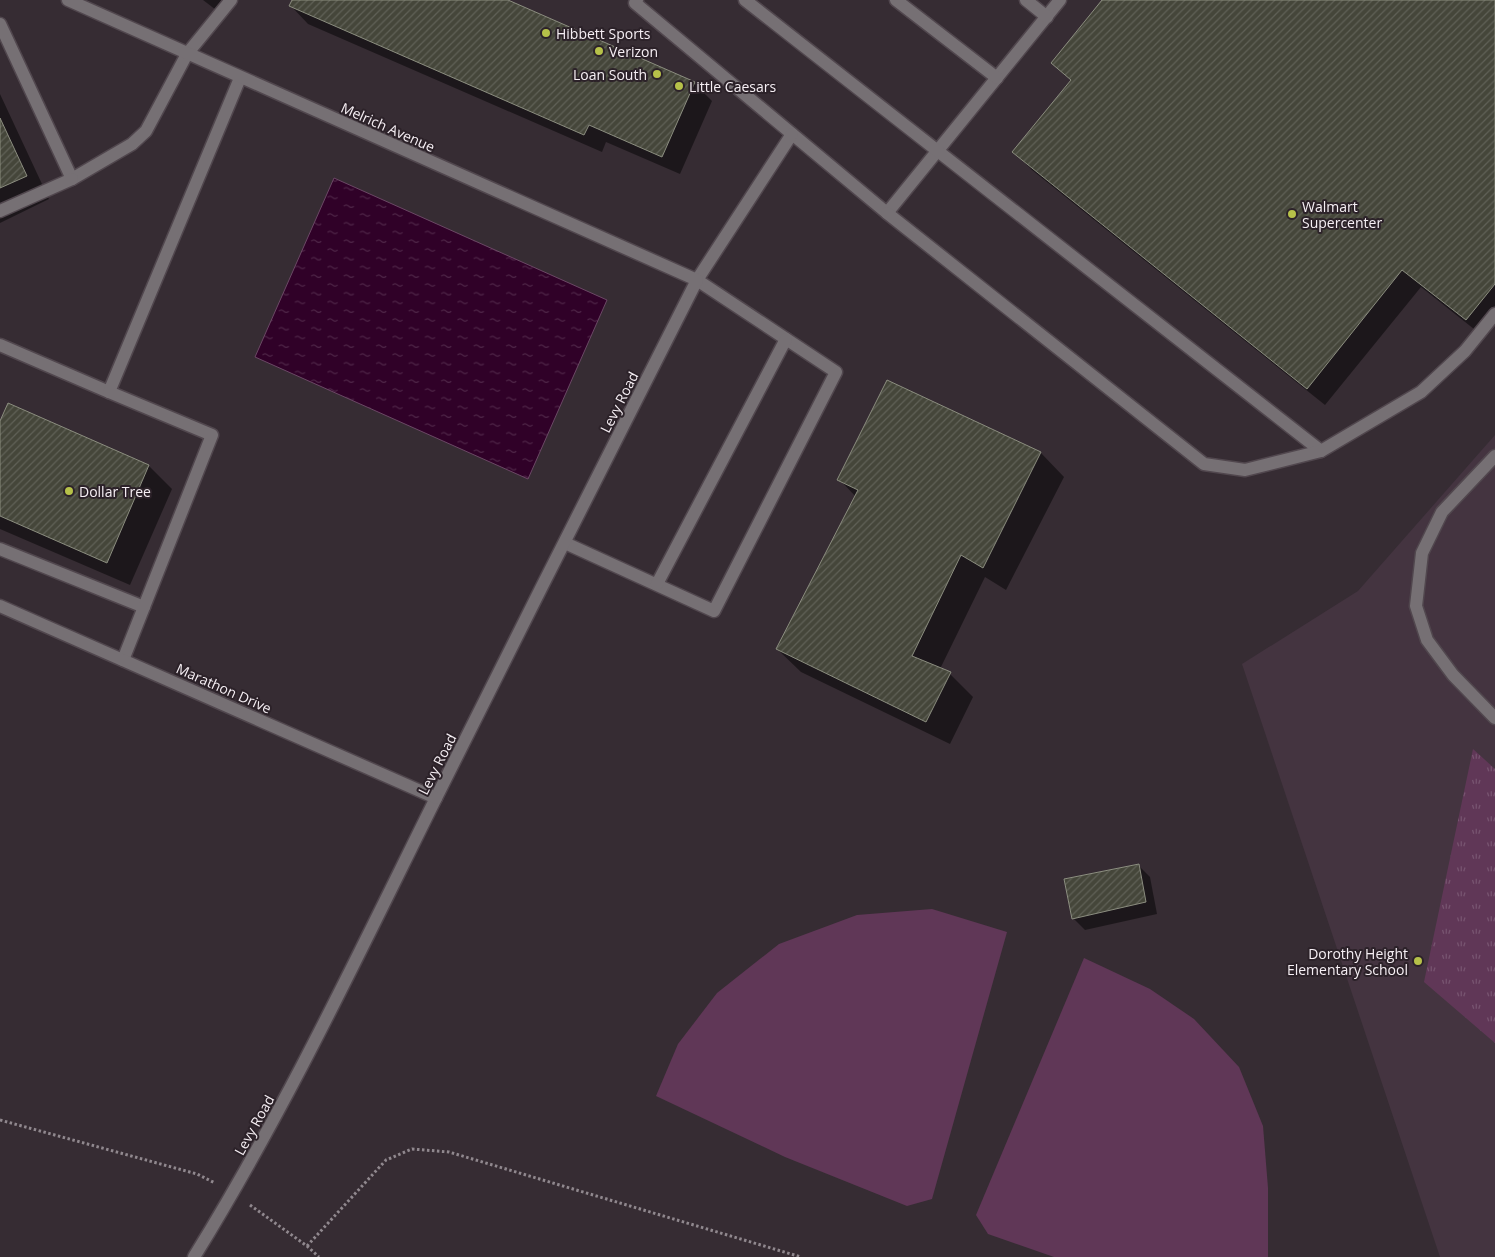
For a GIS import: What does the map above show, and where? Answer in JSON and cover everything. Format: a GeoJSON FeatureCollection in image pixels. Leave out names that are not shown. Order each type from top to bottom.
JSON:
{"type":"FeatureCollection","features":[{"type":"Feature","properties":{"kind":"street","name":"Melrich Avenue"},"geometry":{"type":"LineString","coordinates":[[68,0],[698,280],[836,372],[714,610],[657,584]]}},
{"type":"Feature","properties":{"kind":"street"},"geometry":{"type":"LineString","coordinates":[[0,211],[72,179],[132,144],[146,131],[187,54],[231,0]]}},
{"type":"Feature","properties":{"kind":"street"},"geometry":{"type":"LineString","coordinates":[[745,0],[936,152],[1321,451]]}},
{"type":"Feature","properties":{"kind":"street"},"geometry":{"type":"LineString","coordinates":[[896,0],[997,78]]}},
{"type":"Feature","properties":{"kind":"street"},"geometry":{"type":"LineString","coordinates":[[1026,0],[1047,17]]}},
{"type":"Feature","properties":{"kind":"street"},"geometry":{"type":"LineString","coordinates":[[887,213],[1060,0]]}},
{"type":"Feature","properties":{"kind":"street"},"geometry":{"type":"LineString","coordinates":[[633,1],[887,213],[1204,464],[1245,470],[1321,451],[1421,392],[1465,351],[1495,314]]}},
{"type":"Feature","properties":{"kind":"street"},"geometry":{"type":"LineString","coordinates":[[0,24],[72,179]]}},
{"type":"Feature","properties":{"kind":"street"},"geometry":{"type":"LineString","coordinates":[[109,392],[240,78]]}},
{"type":"Feature","properties":{"kind":"street","name":"Levy Road"},"geometry":{"type":"LineString","coordinates":[[194,1257],[233,1194],[326,1024],[436,798],[698,280],[792,134]]}},
{"type":"Feature","properties":{"kind":"street"},"geometry":{"type":"LineString","coordinates":[[565,542],[657,584],[786,338]]}},
{"type":"Feature","properties":{"kind":"street"},"geometry":{"type":"LineString","coordinates":[[0,345],[212,434],[123,660]]}},
{"type":"Feature","properties":{"kind":"street"},"geometry":{"type":"LineString","coordinates":[[1495,456],[1442,512],[1422,553],[1416,606],[1427,640],[1453,675],[1495,718]]}},
{"type":"Feature","properties":{"kind":"street"},"geometry":{"type":"LineString","coordinates":[[0,549],[144,607]]}},
{"type":"Feature","properties":{"kind":"street","name":"Marathon Drive"},"geometry":{"type":"LineString","coordinates":[[0,606],[436,798]]}},
{"type":"Feature","properties":{"kind":"path"},"geometry":{"type":"LineString","coordinates":[[0,1120],[197,1174],[233,1194],[307,1246],[319,1257]]}},
{"type":"Feature","properties":{"kind":"path"},"geometry":{"type":"LineString","coordinates":[[307,1246],[386,1160],[412,1149],[449,1152],[801,1257]]}},
{"type":"Feature","properties":{"kind":"shaded area","name":"Dorothy Height Elementary School"},"geometry":{"type":"Polygon","coordinates":[[[1495,435],[1495,1257],[1440,1257],[1242,664],[1358,591],[1495,435]]]}},
{"type":"Feature","properties":{"kind":"green space"},"geometry":{"type":"Polygon","coordinates":[[[1473,749],[1495,769],[1495,1043],[1424,982],[1473,749]]]}},
{"type":"Feature","properties":{"kind":"green space"},"geometry":{"type":"Polygon","coordinates":[[[932,909],[1007,932],[932,1199],[907,1206],[785,1157],[656,1096],[678,1044],[717,993],[779,944],[857,915],[932,909]]]}},
{"type":"Feature","properties":{"kind":"green space"},"geometry":{"type":"Polygon","coordinates":[[[1084,958],[1150,989],[1194,1019],[1239,1067],[1263,1126],[1268,1188],[1268,1257],[1054,1257],[988,1234],[976,1215],[1084,958]]]}},
{"type":"Feature","properties":{"kind":"water"},"geometry":{"type":"Polygon","coordinates":[[[334,178],[607,300],[528,479],[255,357],[334,178]]]}},
{"type":"Feature","properties":{"kind":"building"},"geometry":{"type":"Polygon","coordinates":[[[292,0],[508,0],[695,82],[662,157],[589,125],[584,135],[289,6],[292,0]]]}},
{"type":"Feature","properties":{"kind":"building","name":"Walmart Supercenter"},"geometry":{"type":"Polygon","coordinates":[[[1102,0],[1495,0],[1495,284],[1466,320],[1402,270],[1307,389],[1012,152],[1071,80],[1051,63],[1102,0]]]}},
{"type":"Feature","properties":{"kind":"building"},"geometry":{"type":"Polygon","coordinates":[[[0,118],[27,176],[0,188],[0,118]]]}},
{"type":"Feature","properties":{"kind":"building"},"geometry":{"type":"Polygon","coordinates":[[[887,380],[1041,452],[983,568],[961,555],[912,656],[951,672],[926,722],[776,649],[858,490],[837,480],[887,380]]]}},
{"type":"Feature","properties":{"kind":"building","name":"Dollar Tree"},"geometry":{"type":"Polygon","coordinates":[[[8,403],[149,465],[107,563],[0,516],[0,421],[8,403]]]}},
{"type":"Feature","properties":{"kind":"building"},"geometry":{"type":"Polygon","coordinates":[[[1139,864],[1146,902],[1072,919],[1064,879],[1139,864]]]}},
{"type":"Feature","properties":{"kind":"place","name":"Hibbett Sports"},"geometry":{"type":"Point","coordinates":[546,33]}},
{"type":"Feature","properties":{"kind":"place","name":"Verizon"},"geometry":{"type":"Point","coordinates":[599,51]}},
{"type":"Feature","properties":{"kind":"place","name":"Loan South"},"geometry":{"type":"Point","coordinates":[657,74]}},
{"type":"Feature","properties":{"kind":"place","name":"Little Caesars"},"geometry":{"type":"Point","coordinates":[679,86]}},
{"type":"Feature","properties":{"kind":"place","name":"Walmart Supercenter"},"geometry":{"type":"Point","coordinates":[1292,214]}},
{"type":"Feature","properties":{"kind":"place","name":"Dollar Tree"},"geometry":{"type":"Point","coordinates":[69,491]}},
{"type":"Feature","properties":{"kind":"place","name":"Dorothy Height Elementary School"},"geometry":{"type":"Point","coordinates":[1418,961]}}]}
